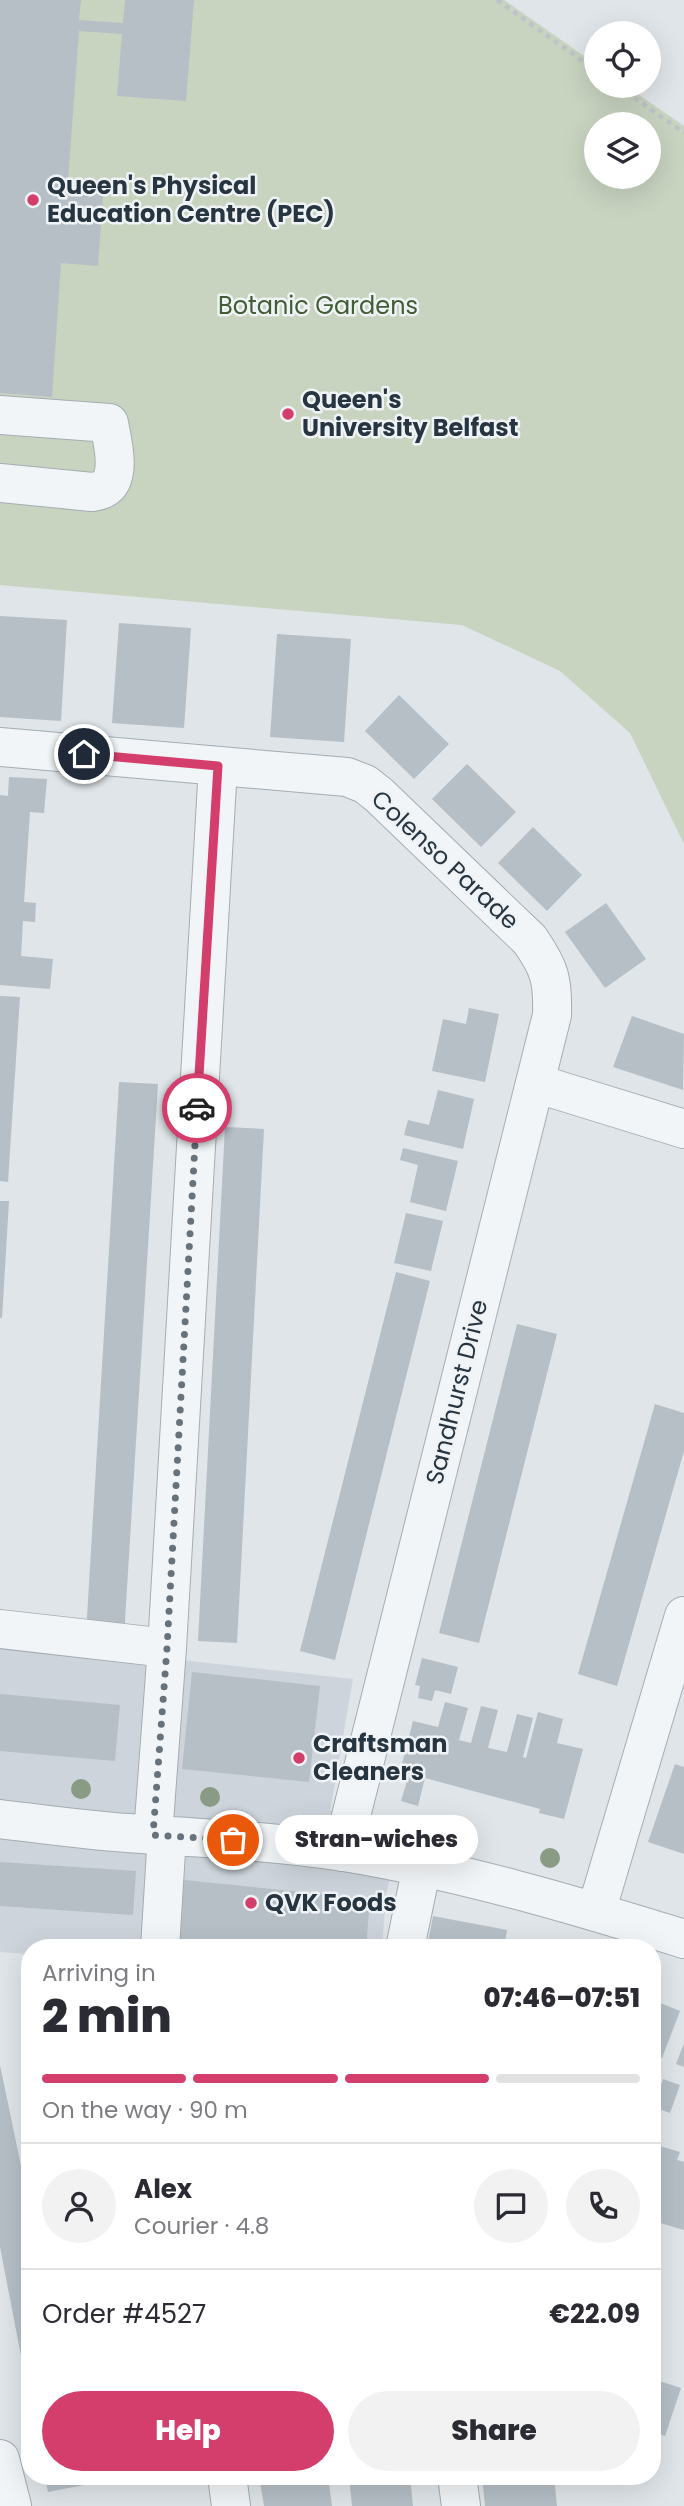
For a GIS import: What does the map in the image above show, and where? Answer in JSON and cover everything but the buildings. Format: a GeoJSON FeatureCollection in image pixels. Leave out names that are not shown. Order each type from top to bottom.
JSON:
{"type":"FeatureCollection","features":[{"type":"Feature","properties":{"kind":"street"},"geometry":{"type":"LineString","coordinates":[[0,415],[108,423],[115,452],[112,480],[104,489],[92,492],[0,484]]}},
{"type":"Feature","properties":{"kind":"street","name":"Colenso Parade"},"geometry":{"type":"LineString","coordinates":[[0,747],[347,777],[365,784],[530,940],[545,961],[553,987],[552,1015],[535,1083]]}},
{"type":"Feature","properties":{"kind":"street"},"geometry":{"type":"LineString","coordinates":[[160,1939],[160,1835],[167,1648],[218,766]]}},
{"type":"Feature","properties":{"kind":"street"},"geometry":{"type":"LineString","coordinates":[[535,1083],[684,1129]]}},
{"type":"Feature","properties":{"kind":"street","name":"Sandhurst Drive"},"geometry":{"type":"LineString","coordinates":[[342,1852],[535,1083]]}},
{"type":"Feature","properties":{"kind":"street"},"geometry":{"type":"LineString","coordinates":[[596,1912],[684,1616]]}},
{"type":"Feature","properties":{"kind":"street"},"geometry":{"type":"LineString","coordinates":[[0,1629],[167,1648]]}},
{"type":"Feature","properties":{"kind":"street"},"geometry":{"type":"LineString","coordinates":[[0,1819],[160,1835],[254,1841],[342,1852],[422,1866],[684,1938]]}},
{"type":"Feature","properties":{"kind":"street"},"geometry":{"type":"LineString","coordinates":[[407,1939],[422,1866]]}},
{"type":"Feature","properties":{"kind":"street"},"geometry":{"type":"LineString","coordinates":[[0,2459],[12,2506]]}},
{"type":"Feature","properties":{"kind":"street"},"geometry":{"type":"LineString","coordinates":[[228,2485],[231,2506]]}},
{"type":"Feature","properties":{"kind":"street"},"geometry":{"type":"LineString","coordinates":[[458,2485],[461,2506]]}},
{"type":"Feature","properties":{"kind":"path"},"geometry":{"type":"LineString","coordinates":[[497,0],[584,62]]}},
{"type":"Feature","properties":{"kind":"path"},"geometry":{"type":"LineString","coordinates":[[635,98],[684,133]]}},
{"type":"Feature","properties":{"kind":"shaded area"},"geometry":{"type":"Polygon","coordinates":[[[0,1640],[353,1679],[330,1811],[403,1827],[386,1894],[383,1939],[21,1939],[21,1953],[0,1952],[0,1640]]]}},
{"type":"Feature","properties":{"kind":"green space","name":"Botanic Gardens"},"geometry":{"type":"Polygon","coordinates":[[[0,0],[504,0],[584,56],[584,98],[643,98],[684,126],[684,844],[630,733],[560,671],[462,625],[0,585],[0,0]]]}},
{"type":"Feature","properties":{"kind":"way so far"},"geometry":{"type":"LineString","coordinates":[[197,1108],[167,1648],[153,1835],[233,1840]]}},
{"type":"Feature","properties":{"kind":"place","name":"Queen's Physical Education Centre (PEC)"},"geometry":{"type":"Point","coordinates":[33,200]}},
{"type":"Feature","properties":{"kind":"place","name":"Queen's University Belfast"},"geometry":{"type":"Point","coordinates":[288,414]}},
{"type":"Feature","properties":{"kind":"place","name":"Craftsman Cleaners"},"geometry":{"type":"Point","coordinates":[299,1758]}},
{"type":"Feature","properties":{"kind":"place","name":"Stran-wiches"},"geometry":{"type":"Point","coordinates":[233,1840]}},
{"type":"Feature","properties":{"kind":"place","name":"QVK Foods"},"geometry":{"type":"Point","coordinates":[251,1903]}},
{"type":"Feature","properties":{"kind":"route"},"geometry":{"type":"LineString","coordinates":[[84,754],[218,766],[197,1108]]}}]}
